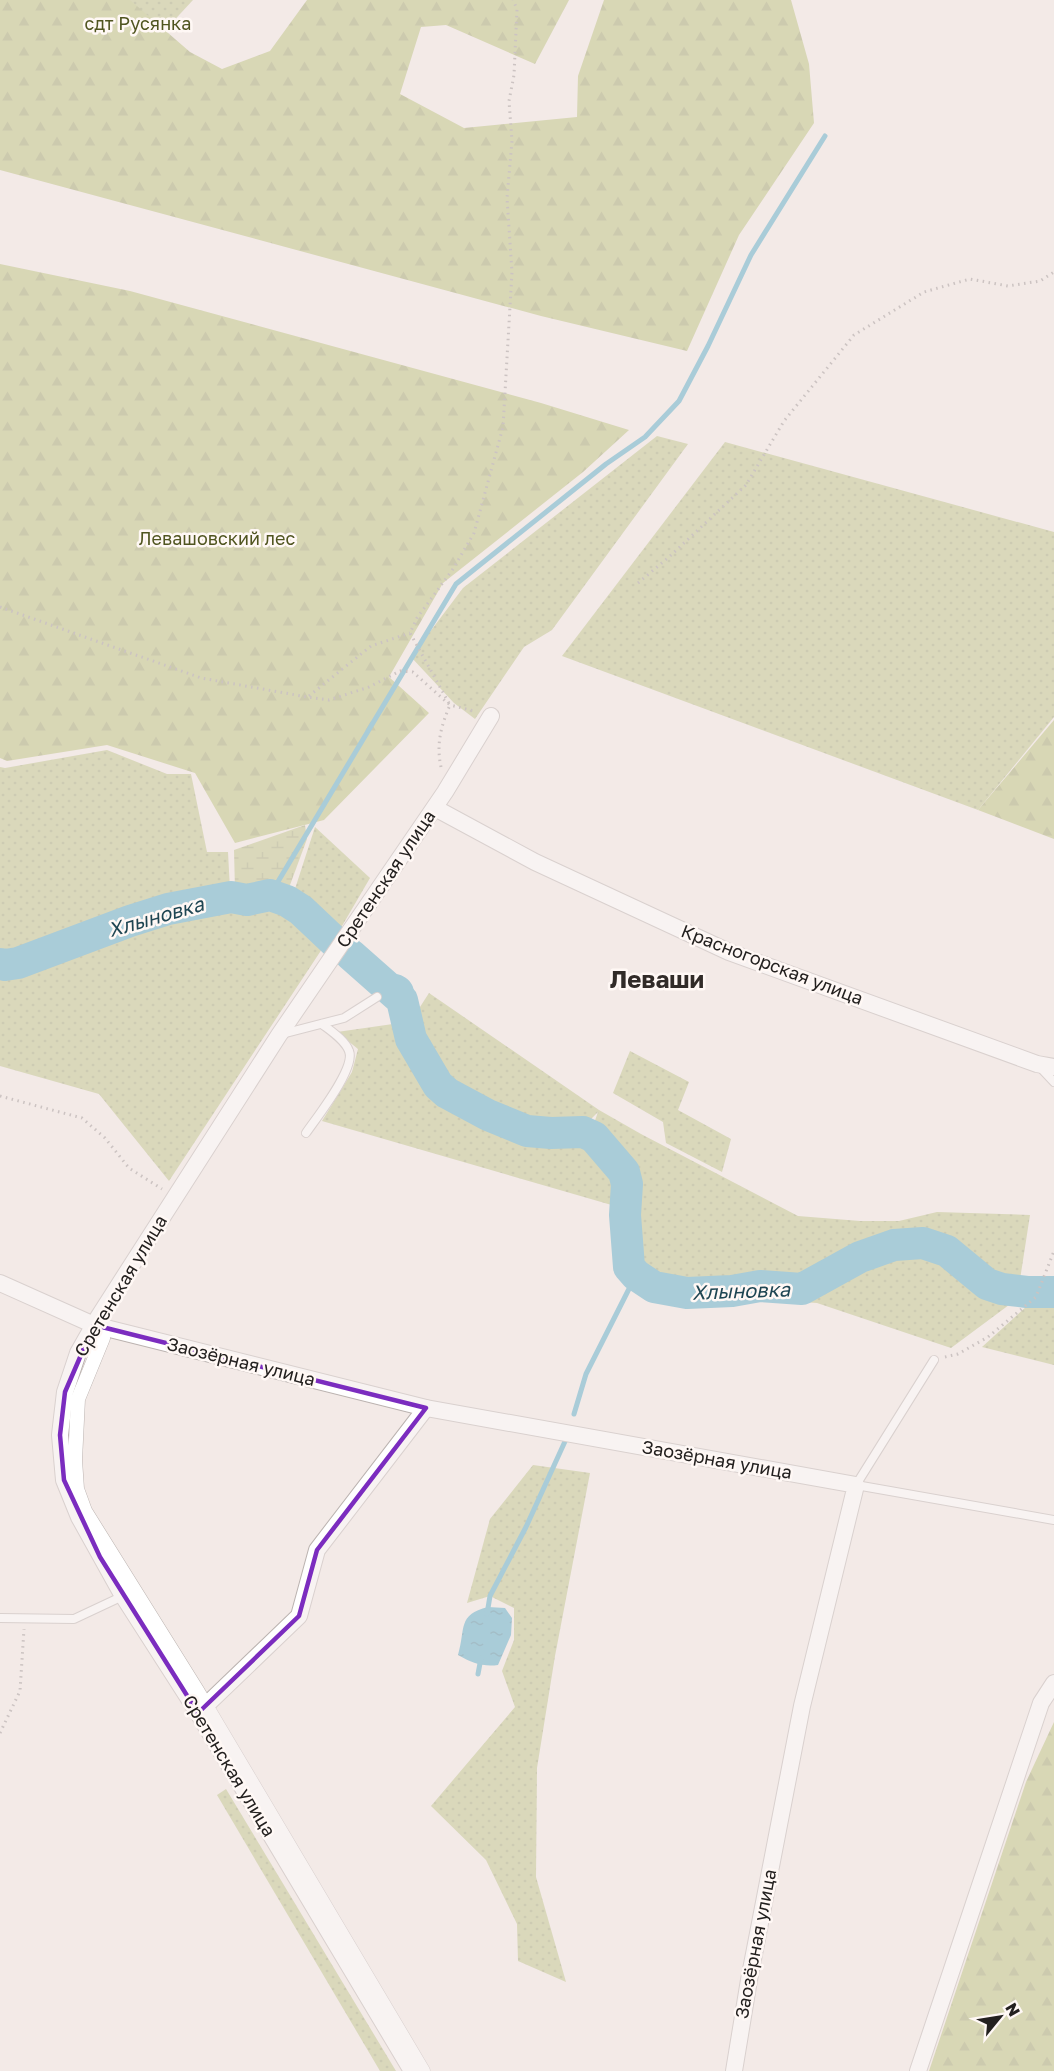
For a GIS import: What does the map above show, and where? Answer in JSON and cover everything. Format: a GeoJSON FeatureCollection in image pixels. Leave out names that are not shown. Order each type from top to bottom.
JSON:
{"type":"FeatureCollection","features":[{"type":"Feature","properties":{"kind":"street","name":"Сретенская улица"},"geometry":{"type":"LineString","coordinates":[[412,2071],[202,1709],[123,1596],[79,1517],[64,1480],[60,1435],[65,1392],[78,1353],[98,1331],[175,1196],[279,1035],[435,808],[491,716]]}},
{"type":"Feature","properties":{"kind":"street","name":"Красногорская улица"},"geometry":{"type":"LineString","coordinates":[[435,808],[535,862],[729,952],[1037,1064],[1054,1068]]}},
{"type":"Feature","properties":{"kind":"street","name":"Заозёрная улица"},"geometry":{"type":"LineString","coordinates":[[0,1283],[98,1331],[426,1408],[856,1485],[802,1706],[751,1969],[734,2071]]}},
{"type":"Feature","properties":{"kind":"street"},"geometry":{"type":"LineString","coordinates":[[98,1331],[78,1399],[75,1460],[77,1489],[85,1511],[202,1709],[423,2071]]}},
{"type":"Feature","properties":{"kind":"street"},"geometry":{"type":"LineString","coordinates":[[202,1709],[299,1616],[317,1550],[426,1408]]}},
{"type":"Feature","properties":{"kind":"street"},"geometry":{"type":"LineString","coordinates":[[918,2071],[1041,1702],[1054,1683]]}},
{"type":"Feature","properties":{"kind":"lane"},"geometry":{"type":"LineString","coordinates":[[279,1035],[344,1018],[377,997]]}},
{"type":"Feature","properties":{"kind":"lane"},"geometry":{"type":"LineString","coordinates":[[306,1133],[350,1067],[349,1051],[340,1039],[322,1024]]}},
{"type":"Feature","properties":{"kind":"lane"},"geometry":{"type":"LineString","coordinates":[[1037,1064],[1054,1082]]}},
{"type":"Feature","properties":{"kind":"lane"},"geometry":{"type":"LineString","coordinates":[[934,1360],[856,1485],[1054,1520]]}},
{"type":"Feature","properties":{"kind":"lane"},"geometry":{"type":"LineString","coordinates":[[0,1618],[74,1619],[123,1596]]}},
{"type":"Feature","properties":{"kind":"path"},"geometry":{"type":"LineString","coordinates":[[307,697],[371,646],[410,633],[417,618],[453,569],[474,533],[502,427],[512,272],[507,198],[512,141],[509,101],[514,75],[517,9],[513,0]]}},
{"type":"Feature","properties":{"kind":"path"},"geometry":{"type":"LineString","coordinates":[[638,582],[669,557],[746,484],[784,422],[854,335],[924,292],[970,279],[1008,286],[1040,281],[1054,272]]}},
{"type":"Feature","properties":{"kind":"path"},"geometry":{"type":"LineString","coordinates":[[0,607],[201,678],[307,697],[329,700],[369,687],[400,671],[413,672],[450,705],[491,716]]}},
{"type":"Feature","properties":{"kind":"path"},"geometry":{"type":"LineString","coordinates":[[410,633],[450,705]]}},
{"type":"Feature","properties":{"kind":"path"},"geometry":{"type":"LineString","coordinates":[[445,792],[437,750],[441,727],[450,705]]}},
{"type":"Feature","properties":{"kind":"path"},"geometry":{"type":"LineString","coordinates":[[0,1096],[82,1118],[105,1138],[129,1168],[175,1196]]}},
{"type":"Feature","properties":{"kind":"path"},"geometry":{"type":"LineString","coordinates":[[934,1360],[957,1354],[988,1337],[1036,1297],[1054,1251]]}},
{"type":"Feature","properties":{"kind":"path"},"geometry":{"type":"LineString","coordinates":[[0,1733],[20,1691],[25,1619]]}},
{"type":"Feature","properties":{"kind":"highlighted area"},"geometry":{"type":"Polygon","coordinates":[[[94,1325],[426,1408],[317,1550],[299,1616],[198,1713],[100,1557],[64,1480],[60,1435],[65,1392],[94,1325]]]}},
{"type":"Feature","properties":{"kind":"green space"},"geometry":{"type":"Polygon","coordinates":[[[0,0],[130,0],[190,52],[222,69],[270,51],[307,0],[569,0],[535,64],[446,25],[421,27],[400,94],[464,128],[577,117],[578,76],[604,0],[791,0],[809,64],[814,123],[739,235],[687,351],[541,316],[0,170],[0,0]]]}},
{"type":"Feature","properties":{"kind":"green space","name":"сдт Русянка"},"geometry":{"type":"Polygon","coordinates":[[[66,0],[193,0],[142,55],[66,0]]]}},
{"type":"Feature","properties":{"kind":"green space","name":"Левашовский лес"},"geometry":{"type":"Polygon","coordinates":[[[0,264],[130,291],[541,403],[629,430],[583,472],[443,583],[389,677],[429,713],[324,820],[235,843],[195,773],[107,745],[7,761],[0,758],[0,264]]]}},
{"type":"Feature","properties":{"kind":"green space"},"geometry":{"type":"Polygon","coordinates":[[[657,436],[688,444],[552,630],[524,647],[475,719],[454,703],[411,657],[463,588],[657,436]]]}},
{"type":"Feature","properties":{"kind":"green space"},"geometry":{"type":"Polygon","coordinates":[[[725,442],[1054,532],[1054,717],[978,810],[562,656],[725,442]]]}},
{"type":"Feature","properties":{"kind":"green space"},"geometry":{"type":"Polygon","coordinates":[[[1054,720],[1054,839],[978,810],[1054,720]]]}},
{"type":"Feature","properties":{"kind":"green space"},"geometry":{"type":"Polygon","coordinates":[[[107,750],[167,774],[191,774],[207,852],[228,852],[230,890],[131,907],[116,920],[78,928],[58,943],[30,952],[5,957],[0,955],[0,767],[107,750]]]}},
{"type":"Feature","properties":{"kind":"green space"},"geometry":{"type":"Polygon","coordinates":[[[305,825],[307,839],[290,885],[270,895],[235,890],[234,850],[305,825]]]}},
{"type":"Feature","properties":{"kind":"green space"},"geometry":{"type":"Polygon","coordinates":[[[315,827],[370,878],[335,938],[294,892],[315,827]]]}},
{"type":"Feature","properties":{"kind":"green space"},"geometry":{"type":"Polygon","coordinates":[[[209,905],[285,913],[322,949],[169,1181],[99,1094],[0,1066],[0,973],[3,974],[90,942],[209,905]]]}},
{"type":"Feature","properties":{"kind":"green space"},"geometry":{"type":"Polygon","coordinates":[[[429,993],[599,1110],[798,1216],[860,1221],[899,1221],[937,1212],[1030,1215],[1017,1299],[951,1348],[817,1303],[727,1297],[666,1284],[638,1268],[636,1171],[592,1129],[598,1112],[587,1123],[543,1128],[513,1123],[456,1091],[436,1074],[411,1021],[429,993]]]}},
{"type":"Feature","properties":{"kind":"green space"},"geometry":{"type":"Polygon","coordinates":[[[393,1024],[443,1098],[526,1138],[583,1139],[619,1187],[615,1206],[322,1121],[352,1072],[358,1049],[337,1032],[393,1024]]]}},
{"type":"Feature","properties":{"kind":"green space"},"geometry":{"type":"Polygon","coordinates":[[[630,1051],[689,1082],[678,1110],[731,1139],[722,1172],[666,1143],[663,1122],[613,1093],[630,1051]]]}},
{"type":"Feature","properties":{"kind":"green space"},"geometry":{"type":"Polygon","coordinates":[[[1042,1300],[1054,1304],[1054,1365],[982,1347],[1028,1305],[1042,1300]]]}},
{"type":"Feature","properties":{"kind":"green space"},"geometry":{"type":"Polygon","coordinates":[[[533,1465],[590,1473],[555,1656],[537,1768],[536,1877],[566,1982],[518,1961],[517,1924],[486,1860],[431,1806],[515,1707],[502,1671],[514,1640],[514,1608],[490,1596],[467,1603],[490,1519],[533,1465]]]}},
{"type":"Feature","properties":{"kind":"green space"},"geometry":{"type":"Polygon","coordinates":[[[1054,1722],[1054,2071],[929,2071],[1026,1782],[1054,1722]]]}},
{"type":"Feature","properties":{"kind":"green space"},"geometry":{"type":"Polygon","coordinates":[[[226,1789],[396,2071],[380,2071],[217,1795],[226,1789]]]}},
{"type":"Feature","properties":{"kind":"water"},"geometry":{"type":"Polygon","coordinates":[[[377,958],[385,975],[401,975],[412,985],[414,994],[408,1002],[411,1008],[404,1012],[388,992],[377,983],[371,972],[377,958]]]}},
{"type":"Feature","properties":{"kind":"water"},"geometry":{"type":"Polygon","coordinates":[[[488,1607],[505,1608],[512,1618],[511,1635],[498,1665],[478,1664],[458,1655],[467,1619],[478,1610],[488,1607]]]}},
{"type":"Feature","properties":{"kind":"waterway"},"geometry":{"type":"LineString","coordinates":[[270,895],[456,584],[606,464],[645,437],[679,401],[751,255],[825,136]]}},
{"type":"Feature","properties":{"kind":"waterway","name":"Хлыновка"},"geometry":{"type":"LineString","coordinates":[[0,964],[18,963],[168,909],[231,897],[247,900],[270,895],[287,901],[301,910],[336,943]]}},
{"type":"Feature","properties":{"kind":"waterway","name":"Хлыновка"},"geometry":{"type":"LineString","coordinates":[[351,955],[402,1000],[411,1039],[438,1085],[447,1093],[488,1115],[527,1131],[583,1132],[594,1137],[624,1172],[627,1184],[625,1215],[629,1267],[636,1275],[654,1287],[687,1293],[732,1291],[760,1286],[802,1289],[860,1257],[894,1245],[923,1243],[947,1251],[987,1284],[1002,1289],[1027,1292],[1054,1292]]}},
{"type":"Feature","properties":{"kind":"waterway"},"geometry":{"type":"LineString","coordinates":[[574,1414],[586,1374],[636,1275]]}},
{"type":"Feature","properties":{"kind":"waterway"},"geometry":{"type":"LineString","coordinates":[[487,1614],[490,1596],[526,1527],[567,1437]]}},
{"type":"Feature","properties":{"kind":"waterway"},"geometry":{"type":"LineString","coordinates":[[478,1674],[481,1658]]}},
{"type":"Feature","properties":{"kind":"district","name":"Леваши"},"geometry":{"type":"Point","coordinates":[657,980]}}]}
